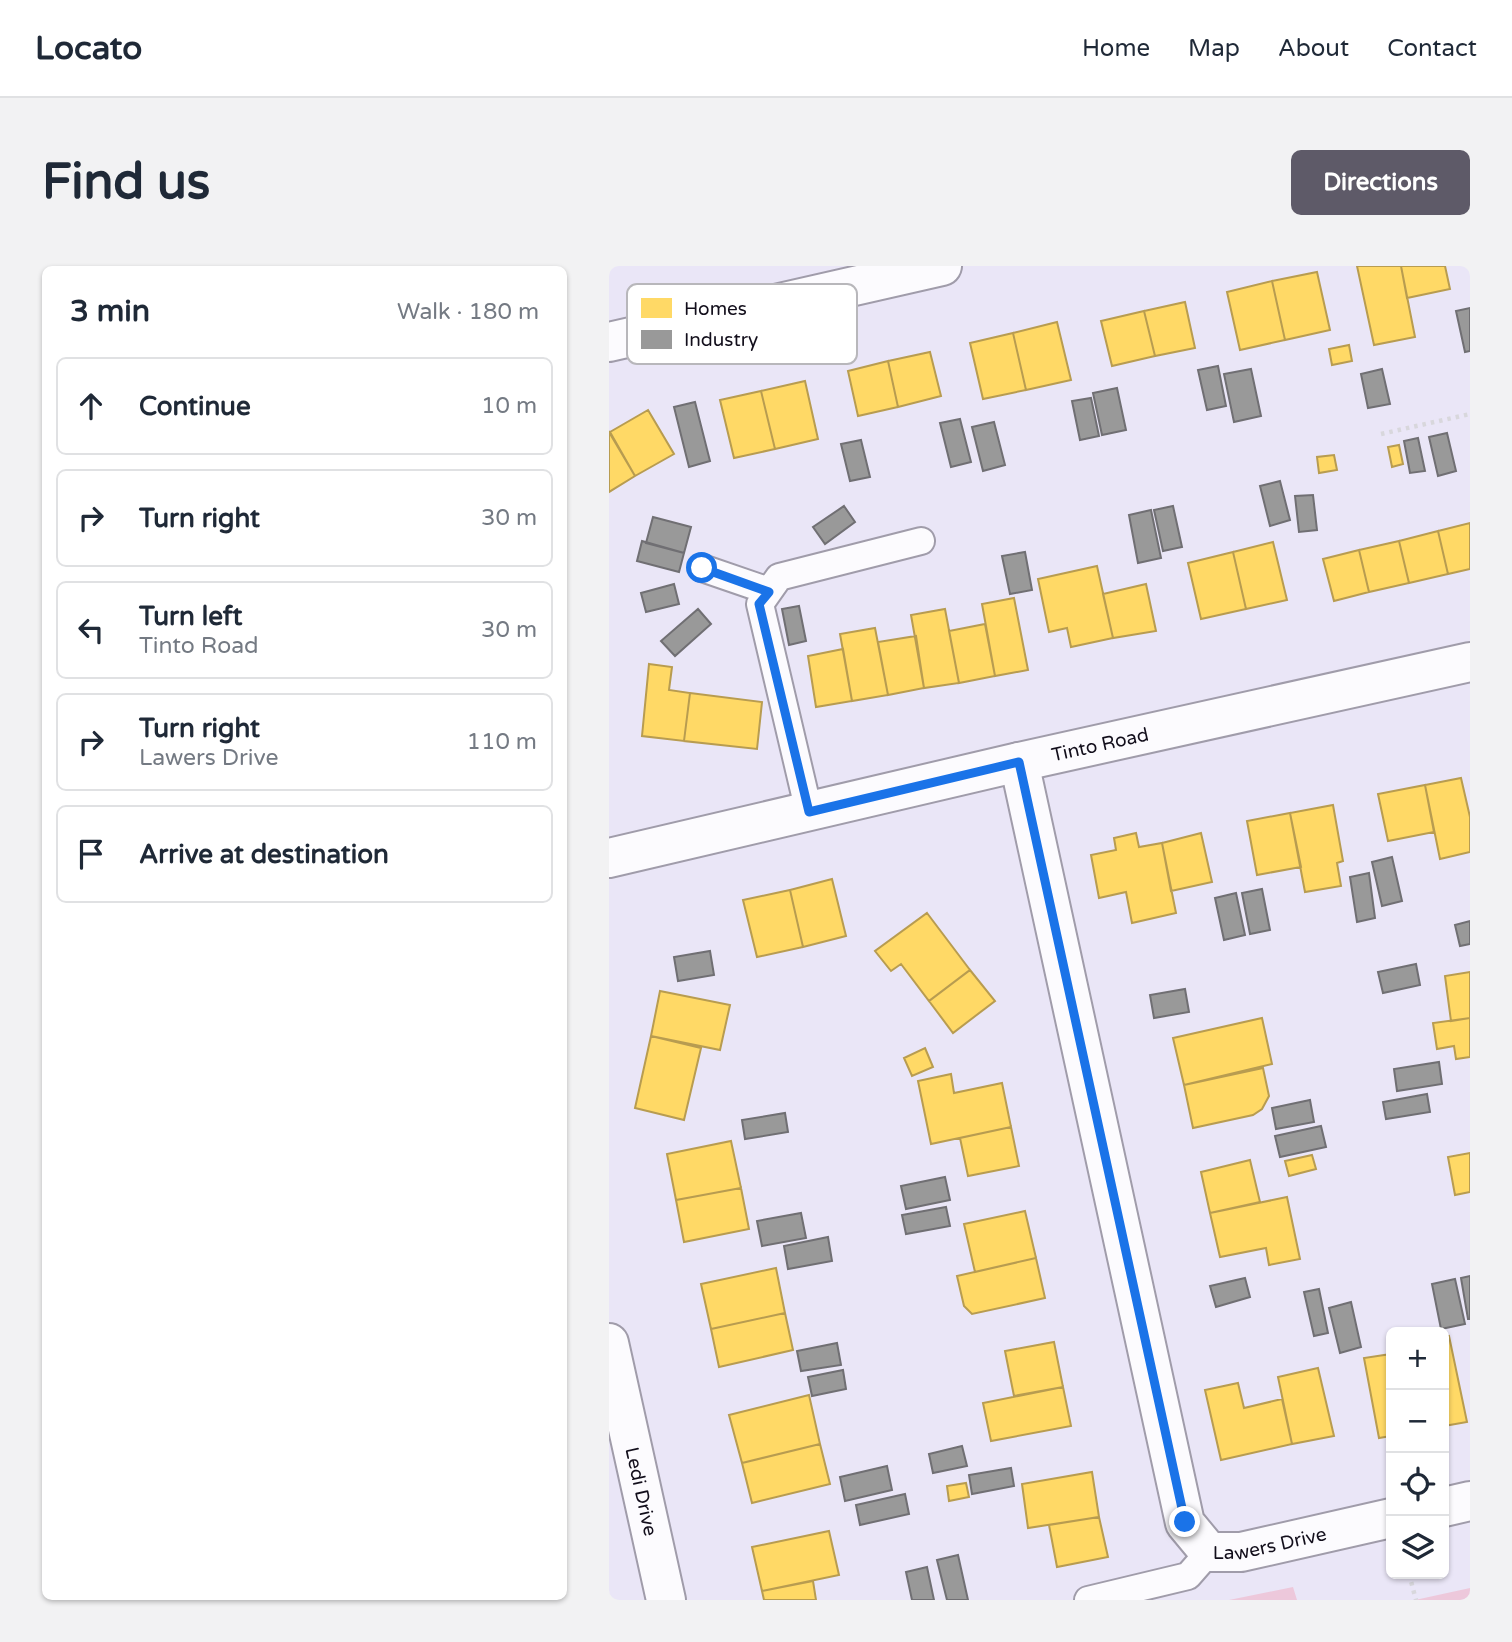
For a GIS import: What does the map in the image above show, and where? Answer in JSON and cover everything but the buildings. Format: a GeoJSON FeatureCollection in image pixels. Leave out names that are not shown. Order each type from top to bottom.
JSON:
{"type":"FeatureCollection","features":[{"type":"Feature","properties":{"kind":"street"},"geometry":{"type":"LineString","coordinates":[[857,285],[942,266]]}},
{"type":"Feature","properties":{"kind":"street"},"geometry":{"type":"LineString","coordinates":[[609,342],[627,338]]}},
{"type":"Feature","properties":{"kind":"street","name":"Tinto Road"},"geometry":{"type":"LineString","coordinates":[[609,858],[1019,762],[1470,662]]}},
{"type":"Feature","properties":{"kind":"street","name":"Lawers Drive"},"geometry":{"type":"LineString","coordinates":[[1019,762],[1185,1522],[1209,1552],[1241,1552],[1386,1519]]}},
{"type":"Feature","properties":{"kind":"street","name":"Ledi Drive"},"geometry":{"type":"LineString","coordinates":[[609,1343],[666,1600]]}},
{"type":"Feature","properties":{"kind":"street"},"geometry":{"type":"LineString","coordinates":[[1449,1506],[1470,1502]]}},
{"type":"Feature","properties":{"kind":"lane"},"geometry":{"type":"LineString","coordinates":[[809,812],[759,604],[779,576],[921,541]]}},
{"type":"Feature","properties":{"kind":"lane"},"geometry":{"type":"LineString","coordinates":[[702,568],[769,592]]}},
{"type":"Feature","properties":{"kind":"lane"},"geometry":{"type":"LineString","coordinates":[[1088,1600],[1188,1576],[1209,1552]]}},
{"type":"Feature","properties":{"kind":"path"},"geometry":{"type":"LineString","coordinates":[[1381,434],[1470,414]]}},
{"type":"Feature","properties":{"kind":"path"},"geometry":{"type":"LineString","coordinates":[[1410,1579],[1416,1600]]}},
{"type":"Feature","properties":{"kind":"shaded area"},"geometry":{"type":"Polygon","coordinates":[[[1293,1587],[1297,1600],[1229,1600],[1293,1587]]]}},
{"type":"Feature","properties":{"kind":"shaded area"},"geometry":{"type":"Polygon","coordinates":[[[1470,1588],[1470,1600],[1415,1600],[1470,1588]]]}},
{"type":"Feature","properties":{"kind":"route"},"geometry":{"type":"LineString","coordinates":[[702,568],[769,592],[759,604],[809,812],[1019,762],[1185,1522]]}}]}
